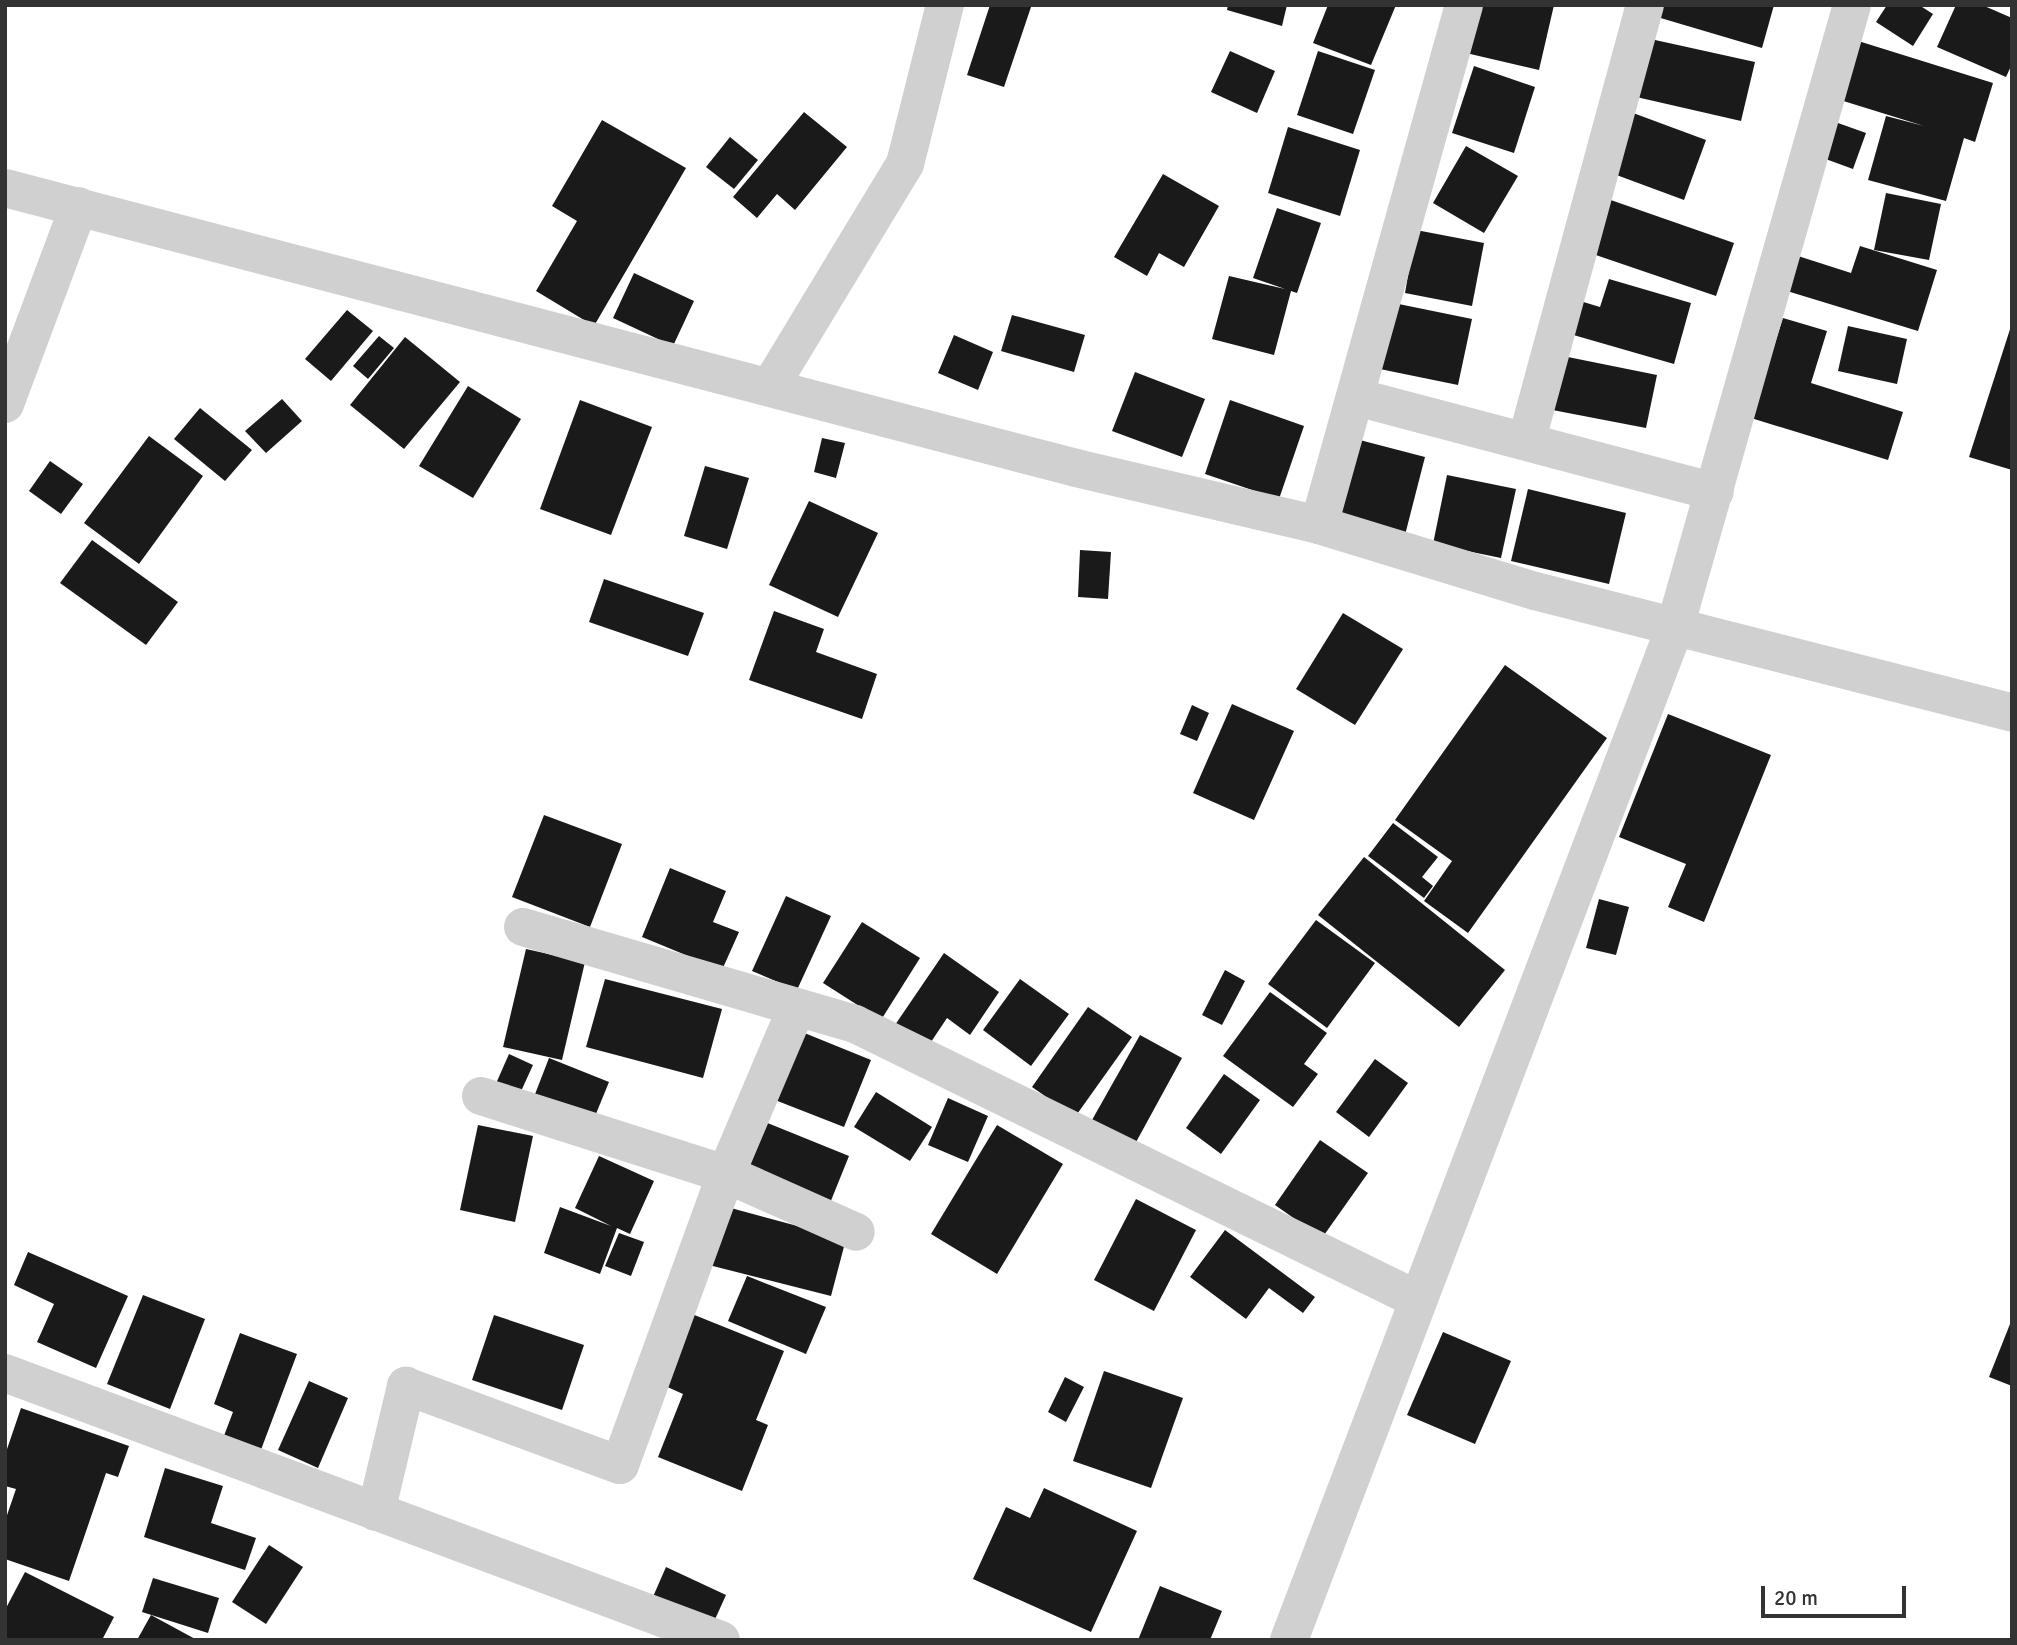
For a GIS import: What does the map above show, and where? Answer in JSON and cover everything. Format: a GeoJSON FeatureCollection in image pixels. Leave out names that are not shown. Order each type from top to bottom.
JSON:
{"type":"FeatureCollection","features":[{"type":"Feature","properties":{"kind":"street"},"geometry":{"type":"LineString","coordinates":[[771,385],[905,164],[945,5]]}},
{"type":"Feature","properties":{"kind":"street"},"geometry":{"type":"LineString","coordinates":[[1319,525],[1464,5]]}},
{"type":"Feature","properties":{"kind":"street"},"geometry":{"type":"LineString","coordinates":[[1527,439],[1645,5]]}},
{"type":"Feature","properties":{"kind":"street"},"geometry":{"type":"LineString","coordinates":[[1289,1640],[1416,1299],[1675,628],[1852,5]]}},
{"type":"Feature","properties":{"kind":"street"},"geometry":{"type":"LineString","coordinates":[[5,188],[771,385],[1076,468],[1319,525],[1535,591],[2012,713]]}},
{"type":"Feature","properties":{"kind":"street"},"geometry":{"type":"LineString","coordinates":[[5,404],[79,206]]}},
{"type":"Feature","properties":{"kind":"street"},"geometry":{"type":"LineString","coordinates":[[1356,397],[1527,439],[1715,492]]}},
{"type":"Feature","properties":{"kind":"street"},"geometry":{"type":"LineString","coordinates":[[523,927],[855,1024],[1416,1299]]}},
{"type":"Feature","properties":{"kind":"street"},"geometry":{"type":"LineString","coordinates":[[376,1512],[406,1386],[621,1465],[726,1174],[797,1007]]}},
{"type":"Feature","properties":{"kind":"street"},"geometry":{"type":"LineString","coordinates":[[481,1096],[726,1174],[856,1232]]}},
{"type":"Feature","properties":{"kind":"street"},"geometry":{"type":"LineString","coordinates":[[5,1373],[721,1640]]}},
{"type":"Feature","properties":{"kind":"building"},"geometry":{"type":"Polygon","coordinates":[[[990,5],[1031,7],[1004,87],[967,75],[990,5]]]}},
{"type":"Feature","properties":{"kind":"building"},"geometry":{"type":"Polygon","coordinates":[[[1228,5],[1287,5],[1282,26],[1227,10],[1228,5]]]}},
{"type":"Feature","properties":{"kind":"building"},"geometry":{"type":"Polygon","coordinates":[[[1328,5],[1396,5],[1371,65],[1313,43],[1328,5]]]}},
{"type":"Feature","properties":{"kind":"building"},"geometry":{"type":"Polygon","coordinates":[[[1477,5],[1554,5],[1539,70],[1466,53],[1477,5]]]}},
{"type":"Feature","properties":{"kind":"building"},"geometry":{"type":"Polygon","coordinates":[[[1650,5],[1774,5],[1762,48],[1647,14],[1650,5]]]}},
{"type":"Feature","properties":{"kind":"building"},"geometry":{"type":"Polygon","coordinates":[[[1887,5],[1919,5],[1933,14],[1913,46],[1876,22],[1887,5]]]}},
{"type":"Feature","properties":{"kind":"building"},"geometry":{"type":"Polygon","coordinates":[[[1956,5],[1982,5],[2012,18],[2012,64],[2006,77],[1937,47],[1956,5]]]}},
{"type":"Feature","properties":{"kind":"building"},"geometry":{"type":"Polygon","coordinates":[[[1646,38],[1755,62],[1741,121],[1632,96],[1646,38]]]}},
{"type":"Feature","properties":{"kind":"building"},"geometry":{"type":"Polygon","coordinates":[[[1855,40],[1993,83],[1975,142],[1964,138],[1946,201],[1868,180],[1886,116],[1924,126],[1837,99],[1855,40]]]}},
{"type":"Feature","properties":{"kind":"building"},"geometry":{"type":"Polygon","coordinates":[[[1230,51],[1275,71],[1257,113],[1211,92],[1230,51]]]}},
{"type":"Feature","properties":{"kind":"building"},"geometry":{"type":"Polygon","coordinates":[[[1318,51],[1375,70],[1353,134],[1297,115],[1318,51]]]}},
{"type":"Feature","properties":{"kind":"building"},"geometry":{"type":"Polygon","coordinates":[[[1474,66],[1535,87],[1514,153],[1452,133],[1474,66]]]}},
{"type":"Feature","properties":{"kind":"building"},"geometry":{"type":"Polygon","coordinates":[[[1625,110],[1706,140],[1684,200],[1603,170],[1625,110]]]}},
{"type":"Feature","properties":{"kind":"building"},"geometry":{"type":"Polygon","coordinates":[[[804,112],[847,147],[795,210],[777,194],[757,218],[733,197],[804,112]]]}},
{"type":"Feature","properties":{"kind":"building"},"geometry":{"type":"Polygon","coordinates":[[[1824,118],[1866,133],[1853,169],[1812,154],[1824,118]]]}},
{"type":"Feature","properties":{"kind":"building"},"geometry":{"type":"Polygon","coordinates":[[[602,120],[686,168],[594,326],[536,291],[577,221],[552,206],[602,120]]]}},
{"type":"Feature","properties":{"kind":"building"},"geometry":{"type":"Polygon","coordinates":[[[1288,127],[1360,150],[1340,216],[1268,193],[1288,127]]]}},
{"type":"Feature","properties":{"kind":"building"},"geometry":{"type":"Polygon","coordinates":[[[730,137],[758,160],[734,189],[706,167],[730,137]]]}},
{"type":"Feature","properties":{"kind":"building"},"geometry":{"type":"Polygon","coordinates":[[[1466,146],[1518,176],[1484,233],[1433,203],[1466,146]]]}},
{"type":"Feature","properties":{"kind":"building"},"geometry":{"type":"Polygon","coordinates":[[[1163,174],[1219,206],[1184,267],[1159,253],[1147,276],[1114,257],[1163,174]]]}},
{"type":"Feature","properties":{"kind":"building"},"geometry":{"type":"Polygon","coordinates":[[[1886,193],[1941,204],[1929,260],[1874,250],[1886,193]]]}},
{"type":"Feature","properties":{"kind":"building"},"geometry":{"type":"Polygon","coordinates":[[[1605,198],[1734,243],[1716,296],[1587,252],[1605,198]]]}},
{"type":"Feature","properties":{"kind":"building"},"geometry":{"type":"Polygon","coordinates":[[[1277,208],[1321,223],[1297,293],[1291,291],[1274,355],[1212,339],[1229,276],[1285,289],[1253,278],[1277,208]]]}},
{"type":"Feature","properties":{"kind":"building"},"geometry":{"type":"Polygon","coordinates":[[[1416,230],[1484,243],[1472,306],[1405,293],[1416,230]]]}},
{"type":"Feature","properties":{"kind":"building"},"geometry":{"type":"Polygon","coordinates":[[[1860,246],[1937,270],[1918,331],[1787,291],[1798,256],[1851,273],[1860,246]]]}},
{"type":"Feature","properties":{"kind":"building"},"geometry":{"type":"Polygon","coordinates":[[[634,273],[694,301],[673,346],[613,318],[634,273]]]}},
{"type":"Feature","properties":{"kind":"building"},"geometry":{"type":"Polygon","coordinates":[[[1609,279],[1691,303],[1674,364],[1570,334],[1580,301],[1600,307],[1609,279]]]}},
{"type":"Feature","properties":{"kind":"building"},"geometry":{"type":"Polygon","coordinates":[[[1384,301],[1472,319],[1458,385],[1370,367],[1384,301]]]}},
{"type":"Feature","properties":{"kind":"building"},"geometry":{"type":"Polygon","coordinates":[[[347,310],[373,331],[331,381],[305,359],[347,310]]]}},
{"type":"Feature","properties":{"kind":"building"},"geometry":{"type":"Polygon","coordinates":[[[1012,315],[1085,335],[1074,372],[1001,351],[1012,315]]]}},
{"type":"Feature","properties":{"kind":"building"},"geometry":{"type":"Polygon","coordinates":[[[1783,318],[1827,331],[1811,383],[1903,412],[1888,460],[1751,418],[1783,318]]]}},
{"type":"Feature","properties":{"kind":"building"},"geometry":{"type":"Polygon","coordinates":[[[2012,323],[2012,470],[1969,457],[2012,323]]]}},
{"type":"Feature","properties":{"kind":"building"},"geometry":{"type":"Polygon","coordinates":[[[1848,326],[1907,339],[1897,384],[1838,371],[1848,326]]]}},
{"type":"Feature","properties":{"kind":"building"},"geometry":{"type":"Polygon","coordinates":[[[954,335],[993,352],[978,390],[938,373],[954,335]]]}},
{"type":"Feature","properties":{"kind":"building"},"geometry":{"type":"Polygon","coordinates":[[[379,336],[394,348],[368,379],[353,366],[379,336]]]}},
{"type":"Feature","properties":{"kind":"building"},"geometry":{"type":"Polygon","coordinates":[[[405,337],[460,382],[404,449],[350,405],[405,337]]]}},
{"type":"Feature","properties":{"kind":"building"},"geometry":{"type":"Polygon","coordinates":[[[1553,354],[1657,375],[1646,428],[1542,408],[1553,354]]]}},
{"type":"Feature","properties":{"kind":"building"},"geometry":{"type":"Polygon","coordinates":[[[1135,372],[1205,399],[1182,457],[1112,431],[1135,372]]]}},
{"type":"Feature","properties":{"kind":"building"},"geometry":{"type":"Polygon","coordinates":[[[468,386],[521,419],[473,498],[419,466],[468,386]]]}},
{"type":"Feature","properties":{"kind":"building"},"geometry":{"type":"Polygon","coordinates":[[[282,399],[302,421],[266,453],[245,431],[282,399]]]}},
{"type":"Feature","properties":{"kind":"building"},"geometry":{"type":"Polygon","coordinates":[[[580,400],[652,427],[611,535],[540,509],[580,400]]]}},
{"type":"Feature","properties":{"kind":"building"},"geometry":{"type":"Polygon","coordinates":[[[1230,400],[1304,426],[1279,499],[1205,474],[1230,400]]]}},
{"type":"Feature","properties":{"kind":"building"},"geometry":{"type":"Polygon","coordinates":[[[200,408],[252,450],[225,481],[174,439],[200,408]]]}},
{"type":"Feature","properties":{"kind":"building"},"geometry":{"type":"Polygon","coordinates":[[[149,436],[203,476],[139,564],[84,523],[149,436]]]}},
{"type":"Feature","properties":{"kind":"building"},"geometry":{"type":"Polygon","coordinates":[[[822,438],[845,443],[836,478],[814,472],[822,438]]]}},
{"type":"Feature","properties":{"kind":"building"},"geometry":{"type":"Polygon","coordinates":[[[1352,438],[1425,457],[1405,535],[1331,515],[1352,438]]]}},
{"type":"Feature","properties":{"kind":"building"},"geometry":{"type":"Polygon","coordinates":[[[50,461],[83,484],[61,514],[29,491],[50,461]]]}},
{"type":"Feature","properties":{"kind":"building"},"geometry":{"type":"Polygon","coordinates":[[[705,466],[749,478],[727,549],[684,536],[705,466]]]}},
{"type":"Feature","properties":{"kind":"building"},"geometry":{"type":"Polygon","coordinates":[[[1447,475],[1516,489],[1501,558],[1433,544],[1447,475]]]}},
{"type":"Feature","properties":{"kind":"building"},"geometry":{"type":"Polygon","coordinates":[[[1528,489],[1626,513],[1609,584],[1511,561],[1528,489]]]}},
{"type":"Feature","properties":{"kind":"building"},"geometry":{"type":"Polygon","coordinates":[[[809,501],[878,533],[838,617],[769,585],[809,501]]]}},
{"type":"Feature","properties":{"kind":"building"},"geometry":{"type":"Polygon","coordinates":[[[92,540],[178,602],[146,645],[60,583],[92,540]]]}},
{"type":"Feature","properties":{"kind":"building"},"geometry":{"type":"Polygon","coordinates":[[[1080,550],[1111,552],[1108,599],[1078,597],[1080,550]]]}},
{"type":"Feature","properties":{"kind":"building"},"geometry":{"type":"Polygon","coordinates":[[[604,579],[704,613],[688,656],[589,622],[604,579]]]}},
{"type":"Feature","properties":{"kind":"building"},"geometry":{"type":"Polygon","coordinates":[[[774,611],[824,629],[816,652],[877,674],[862,719],[749,680],[774,611]]]}},
{"type":"Feature","properties":{"kind":"building"},"geometry":{"type":"Polygon","coordinates":[[[1343,613],[1403,649],[1355,725],[1296,689],[1343,613]]]}},
{"type":"Feature","properties":{"kind":"building"},"geometry":{"type":"Polygon","coordinates":[[[1505,665],[1607,738],[1468,933],[1424,901],[1452,861],[1395,820],[1505,665]]]}},
{"type":"Feature","properties":{"kind":"building"},"geometry":{"type":"Polygon","coordinates":[[[1232,704],[1294,731],[1254,820],[1193,793],[1232,704]]]}},
{"type":"Feature","properties":{"kind":"building"},"geometry":{"type":"Polygon","coordinates":[[[1192,705],[1209,713],[1197,741],[1180,734],[1192,705]]]}},
{"type":"Feature","properties":{"kind":"building"},"geometry":{"type":"Polygon","coordinates":[[[1668,714],[1771,755],[1704,922],[1668,907],[1686,864],[1619,837],[1668,714]]]}},
{"type":"Feature","properties":{"kind":"building"},"geometry":{"type":"Polygon","coordinates":[[[544,815],[622,844],[590,927],[512,897],[544,815]]]}},
{"type":"Feature","properties":{"kind":"building"},"geometry":{"type":"Polygon","coordinates":[[[1393,823],[1438,857],[1422,877],[1433,886],[1424,898],[1368,856],[1393,823]]]}},
{"type":"Feature","properties":{"kind":"building"},"geometry":{"type":"Polygon","coordinates":[[[1364,857],[1505,970],[1459,1027],[1318,915],[1364,857]]]}},
{"type":"Feature","properties":{"kind":"building"},"geometry":{"type":"Polygon","coordinates":[[[670,868],[726,891],[713,922],[739,932],[722,970],[642,937],[670,868]]]}},
{"type":"Feature","properties":{"kind":"building"},"geometry":{"type":"Polygon","coordinates":[[[786,896],[831,916],[797,990],[752,971],[786,896]]]}},
{"type":"Feature","properties":{"kind":"building"},"geometry":{"type":"Polygon","coordinates":[[[1599,899],[1629,907],[1616,955],[1586,948],[1599,899]]]}},
{"type":"Feature","properties":{"kind":"building"},"geometry":{"type":"Polygon","coordinates":[[[1316,920],[1375,963],[1327,1028],[1268,984],[1316,920]]]}},
{"type":"Feature","properties":{"kind":"building"},"geometry":{"type":"Polygon","coordinates":[[[862,922],[920,958],[881,1020],[823,983],[862,922]]]}},
{"type":"Feature","properties":{"kind":"building"},"geometry":{"type":"Polygon","coordinates":[[[526,949],[585,962],[562,1060],[503,1047],[526,949]]]}},
{"type":"Feature","properties":{"kind":"building"},"geometry":{"type":"Polygon","coordinates":[[[944,953],[999,992],[970,1035],[947,1018],[927,1048],[895,1025],[944,953]]]}},
{"type":"Feature","properties":{"kind":"building"},"geometry":{"type":"Polygon","coordinates":[[[1225,970],[1245,981],[1222,1025],[1202,1015],[1225,970]]]}},
{"type":"Feature","properties":{"kind":"building"},"geometry":{"type":"Polygon","coordinates":[[[605,979],[722,1009],[703,1078],[586,1047],[605,979]]]}},
{"type":"Feature","properties":{"kind":"building"},"geometry":{"type":"Polygon","coordinates":[[[1020,979],[1069,1014],[1031,1066],[983,1030],[1020,979]]]}},
{"type":"Feature","properties":{"kind":"building"},"geometry":{"type":"Polygon","coordinates":[[[1270,992],[1327,1033],[1304,1064],[1318,1074],[1293,1107],[1223,1056],[1270,992]]]}},
{"type":"Feature","properties":{"kind":"building"},"geometry":{"type":"Polygon","coordinates":[[[1088,1007],[1132,1037],[1075,1117],[1032,1087],[1088,1007]]]}},
{"type":"Feature","properties":{"kind":"building"},"geometry":{"type":"Polygon","coordinates":[[[802,1032],[871,1060],[844,1127],[775,1100],[802,1032]]]}},
{"type":"Feature","properties":{"kind":"building"},"geometry":{"type":"Polygon","coordinates":[[[1140,1035],[1182,1058],[1135,1144],[1092,1120],[1140,1035]]]}},
{"type":"Feature","properties":{"kind":"building"},"geometry":{"type":"Polygon","coordinates":[[[509,1054],[533,1065],[517,1100],[494,1088],[509,1054]]]}},
{"type":"Feature","properties":{"kind":"building"},"geometry":{"type":"Polygon","coordinates":[[[549,1058],[609,1082],[591,1126],[532,1102],[549,1058]]]}},
{"type":"Feature","properties":{"kind":"building"},"geometry":{"type":"Polygon","coordinates":[[[1375,1059],[1408,1083],[1369,1137],[1336,1112],[1375,1059]]]}},
{"type":"Feature","properties":{"kind":"building"},"geometry":{"type":"Polygon","coordinates":[[[1224,1074],[1260,1100],[1221,1154],[1186,1128],[1224,1074]]]}},
{"type":"Feature","properties":{"kind":"building"},"geometry":{"type":"Polygon","coordinates":[[[876,1092],[932,1127],[910,1161],[854,1127],[876,1092]]]}},
{"type":"Feature","properties":{"kind":"building"},"geometry":{"type":"Polygon","coordinates":[[[948,1098],[988,1116],[968,1162],[928,1145],[948,1098]]]}},
{"type":"Feature","properties":{"kind":"building"},"geometry":{"type":"Polygon","coordinates":[[[753,1117],[849,1156],[828,1208],[732,1169],[753,1117]]]}},
{"type":"Feature","properties":{"kind":"building"},"geometry":{"type":"Polygon","coordinates":[[[478,1125],[533,1136],[515,1222],[460,1210],[478,1125]]]}},
{"type":"Feature","properties":{"kind":"building"},"geometry":{"type":"Polygon","coordinates":[[[997,1125],[1063,1164],[997,1274],[931,1234],[997,1125]]]}},
{"type":"Feature","properties":{"kind":"building"},"geometry":{"type":"Polygon","coordinates":[[[1320,1140],[1368,1173],[1322,1238],[1275,1205],[1320,1140]]]}},
{"type":"Feature","properties":{"kind":"building"},"geometry":{"type":"Polygon","coordinates":[[[599,1156],[654,1181],[630,1234],[617,1228],[600,1274],[544,1253],[560,1207],[611,1226],[575,1208],[599,1156]]]}},
{"type":"Feature","properties":{"kind":"building"},"geometry":{"type":"Polygon","coordinates":[[[1136,1199],[1196,1230],[1154,1311],[1094,1280],[1136,1199]]]}},
{"type":"Feature","properties":{"kind":"building"},"geometry":{"type":"Polygon","coordinates":[[[716,1204],[846,1239],[831,1296],[701,1263],[716,1204]]]}},
{"type":"Feature","properties":{"kind":"building"},"geometry":{"type":"Polygon","coordinates":[[[1225,1230],[1315,1297],[1303,1313],[1269,1288],[1246,1319],[1190,1277],[1225,1230]]]}},
{"type":"Feature","properties":{"kind":"building"},"geometry":{"type":"Polygon","coordinates":[[[619,1233],[644,1242],[631,1276],[605,1266],[619,1233]]]}},
{"type":"Feature","properties":{"kind":"building"},"geometry":{"type":"Polygon","coordinates":[[[28,1252],[128,1296],[96,1368],[37,1342],[54,1304],[14,1285],[28,1252]]]}},
{"type":"Feature","properties":{"kind":"building"},"geometry":{"type":"Polygon","coordinates":[[[747,1276],[826,1307],[806,1354],[728,1321],[747,1276]]]}},
{"type":"Feature","properties":{"kind":"building"},"geometry":{"type":"Polygon","coordinates":[[[143,1295],[205,1319],[170,1409],[107,1384],[143,1295]]]}},
{"type":"Feature","properties":{"kind":"building"},"geometry":{"type":"Polygon","coordinates":[[[692,1314],[784,1351],[756,1420],[768,1425],[742,1491],[658,1457],[683,1394],[663,1385],[692,1314]]]}},
{"type":"Feature","properties":{"kind":"building"},"geometry":{"type":"Polygon","coordinates":[[[494,1315],[584,1345],[562,1410],[472,1380],[494,1315]]]}},
{"type":"Feature","properties":{"kind":"building"},"geometry":{"type":"Polygon","coordinates":[[[2012,1319],[2012,1386],[1989,1377],[2012,1319]]]}},
{"type":"Feature","properties":{"kind":"building"},"geometry":{"type":"Polygon","coordinates":[[[1443,1332],[1511,1361],[1475,1444],[1407,1415],[1443,1332]]]}},
{"type":"Feature","properties":{"kind":"building"},"geometry":{"type":"Polygon","coordinates":[[[240,1333],[297,1354],[259,1455],[222,1441],[233,1412],[214,1404],[240,1333]]]}},
{"type":"Feature","properties":{"kind":"building"},"geometry":{"type":"Polygon","coordinates":[[[1104,1371],[1183,1398],[1151,1488],[1073,1461],[1104,1371]]]}},
{"type":"Feature","properties":{"kind":"building"},"geometry":{"type":"Polygon","coordinates":[[[1065,1377],[1084,1387],[1066,1422],[1048,1412],[1065,1377]]]}},
{"type":"Feature","properties":{"kind":"building"},"geometry":{"type":"Polygon","coordinates":[[[309,1381],[348,1398],[318,1468],[278,1450],[309,1381]]]}},
{"type":"Feature","properties":{"kind":"building"},"geometry":{"type":"Polygon","coordinates":[[[21,1408],[129,1446],[118,1477],[106,1473],[69,1581],[5,1559],[5,1521],[16,1489],[5,1486],[5,1455],[21,1408]]]}},
{"type":"Feature","properties":{"kind":"building"},"geometry":{"type":"Polygon","coordinates":[[[165,1468],[223,1486],[211,1523],[256,1538],[245,1570],[144,1537],[165,1468]]]}},
{"type":"Feature","properties":{"kind":"building"},"geometry":{"type":"Polygon","coordinates":[[[1044,1488],[1137,1531],[1091,1632],[973,1579],[1006,1507],[1030,1518],[1044,1488]]]}},
{"type":"Feature","properties":{"kind":"building"},"geometry":{"type":"Polygon","coordinates":[[[269,1545],[303,1567],[266,1624],[232,1602],[269,1545]]]}},
{"type":"Feature","properties":{"kind":"building"},"geometry":{"type":"Polygon","coordinates":[[[666,1567],[726,1595],[712,1626],[652,1599],[666,1567]]]}},
{"type":"Feature","properties":{"kind":"building"},"geometry":{"type":"Polygon","coordinates":[[[25,1572],[114,1617],[102,1640],[5,1640],[5,1610],[25,1572]]]}},
{"type":"Feature","properties":{"kind":"building"},"geometry":{"type":"Polygon","coordinates":[[[153,1578],[219,1598],[208,1633],[142,1612],[153,1578]]]}},
{"type":"Feature","properties":{"kind":"building"},"geometry":{"type":"Polygon","coordinates":[[[1160,1586],[1222,1611],[1210,1640],[1138,1640],[1160,1586]]]}},
{"type":"Feature","properties":{"kind":"building"},"geometry":{"type":"Polygon","coordinates":[[[151,1615],[197,1640],[137,1640],[151,1615]]]}}]}
